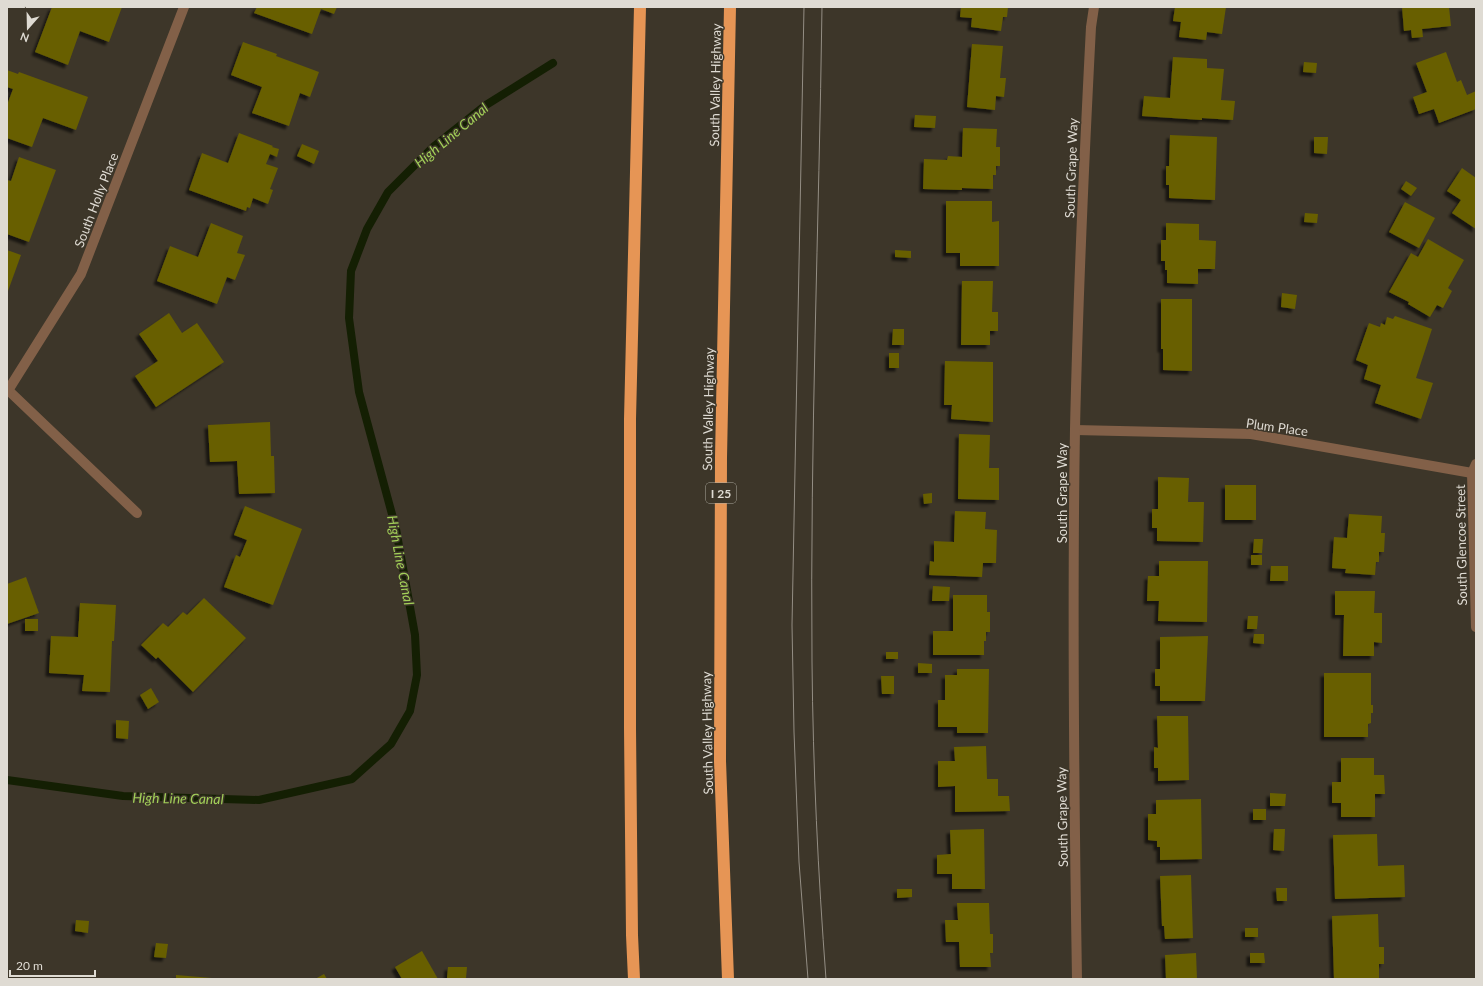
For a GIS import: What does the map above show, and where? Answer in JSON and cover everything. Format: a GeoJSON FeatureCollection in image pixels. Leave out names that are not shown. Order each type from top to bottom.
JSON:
{"type":"FeatureCollection","features":[{"type":"Feature","properties":{"kind":"highway"},"geometry":{"type":"LineString","coordinates":[[634,979],[632,935],[630,744],[630,419],[640,7]]}},
{"type":"Feature","properties":{"kind":"highway","name":"South Valley Highway"},"geometry":{"type":"LineString","coordinates":[[728,979],[720,761],[721,514],[730,7]]}},
{"type":"Feature","properties":{"kind":"street","name":"South Holly Place"},"geometry":{"type":"LineString","coordinates":[[137,513],[8,391],[81,274],[184,7]]}},
{"type":"Feature","properties":{"kind":"street","name":"South Grape Way"},"geometry":{"type":"LineString","coordinates":[[1077,979],[1074,736],[1075,430],[1083,179],[1091,27],[1094,7]]}},
{"type":"Feature","properties":{"kind":"street","name":"Plum Place"},"geometry":{"type":"LineString","coordinates":[[1075,430],[1251,434],[1474,468]]}},
{"type":"Feature","properties":{"kind":"street","name":"South Glencoe Street"},"geometry":{"type":"LineString","coordinates":[[1474,468],[1476,627]]}},
{"type":"Feature","properties":{"kind":"building"},"geometry":{"type":"Polygon","coordinates":[[[52,7],[122,7],[109,42],[80,31],[68,65],[35,52],[52,7]]]}},
{"type":"Feature","properties":{"kind":"building"},"geometry":{"type":"Polygon","coordinates":[[[257,7],[337,7],[334,14],[321,9],[312,34],[254,13],[257,7]]]}},
{"type":"Feature","properties":{"kind":"building"},"geometry":{"type":"Polygon","coordinates":[[[961,7],[1008,7],[1007,17],[1003,17],[1001,31],[971,27],[972,18],[960,17],[961,7]]]}},
{"type":"Feature","properties":{"kind":"building"},"geometry":{"type":"Polygon","coordinates":[[[1175,7],[1226,7],[1222,34],[1207,32],[1206,40],[1179,37],[1181,22],[1173,21],[1175,7]]]}},
{"type":"Feature","properties":{"kind":"building"},"geometry":{"type":"Polygon","coordinates":[[[1402,7],[1449,7],[1451,26],[1422,29],[1423,37],[1412,38],[1411,30],[1404,31],[1402,7]]]}},
{"type":"Feature","properties":{"kind":"building"},"geometry":{"type":"Polygon","coordinates":[[[243,42],[277,54],[276,56],[319,72],[310,97],[300,93],[289,126],[252,113],[262,87],[231,75],[243,42]]]}},
{"type":"Feature","properties":{"kind":"building"},"geometry":{"type":"Polygon","coordinates":[[[972,44],[1003,46],[1000,78],[1006,78],[1004,97],[996,96],[995,110],[967,107],[972,44]]]}},
{"type":"Feature","properties":{"kind":"building"},"geometry":{"type":"Polygon","coordinates":[[[1446,52],[1457,82],[1461,80],[1467,95],[1476,91],[1476,109],[1439,123],[1434,109],[1419,114],[1413,97],[1427,92],[1416,63],[1446,52]]]}},
{"type":"Feature","properties":{"kind":"building"},"geometry":{"type":"Polygon","coordinates":[[[1173,57],[1207,59],[1207,68],[1224,69],[1221,100],[1235,101],[1233,120],[1202,118],[1202,120],[1142,116],[1144,96],[1170,98],[1173,57]]]}},
{"type":"Feature","properties":{"kind":"building"},"geometry":{"type":"Polygon","coordinates":[[[1304,62],[1317,63],[1316,73],[1303,72],[1304,62]]]}},
{"type":"Feature","properties":{"kind":"building"},"geometry":{"type":"Polygon","coordinates":[[[7,70],[18,74],[19,72],[88,97],[76,130],[43,118],[32,147],[7,138],[7,105],[13,89],[7,87],[7,70]]]}},
{"type":"Feature","properties":{"kind":"building"},"geometry":{"type":"Polygon","coordinates":[[[915,115],[936,116],[935,128],[914,127],[915,115]]]}},
{"type":"Feature","properties":{"kind":"building"},"geometry":{"type":"Polygon","coordinates":[[[963,128],[997,129],[996,147],[1000,147],[1000,166],[996,166],[996,175],[993,175],[993,189],[923,189],[924,159],[947,160],[948,156],[962,157],[963,128]]]}},
{"type":"Feature","properties":{"kind":"building"},"geometry":{"type":"Polygon","coordinates":[[[239,133],[279,149],[277,157],[270,154],[266,164],[278,168],[270,189],[273,190],[268,204],[253,198],[250,208],[247,207],[246,211],[189,190],[202,153],[228,163],[239,133]]]}},
{"type":"Feature","properties":{"kind":"building"},"geometry":{"type":"Polygon","coordinates":[[[1170,135],[1217,137],[1215,200],[1169,198],[1169,185],[1166,185],[1166,166],[1169,166],[1170,135]]]}},
{"type":"Feature","properties":{"kind":"building"},"geometry":{"type":"Polygon","coordinates":[[[1314,137],[1328,137],[1327,154],[1314,153],[1314,137]]]}},
{"type":"Feature","properties":{"kind":"building"},"geometry":{"type":"Polygon","coordinates":[[[302,144],[319,151],[314,164],[297,156],[302,144]]]}},
{"type":"Feature","properties":{"kind":"building"},"geometry":{"type":"Polygon","coordinates":[[[19,157],[56,170],[29,242],[7,234],[7,180],[11,181],[19,157]]]}},
{"type":"Feature","properties":{"kind":"building"},"geometry":{"type":"Polygon","coordinates":[[[1462,168],[1476,178],[1476,229],[1452,213],[1461,200],[1447,191],[1462,168]]]}},
{"type":"Feature","properties":{"kind":"building"},"geometry":{"type":"Polygon","coordinates":[[[1406,181],[1417,188],[1411,196],[1401,189],[1406,181]]]}},
{"type":"Feature","properties":{"kind":"building"},"geometry":{"type":"Polygon","coordinates":[[[946,201],[992,201],[992,222],[999,221],[999,266],[960,266],[960,253],[946,253],[946,201]]]}},
{"type":"Feature","properties":{"kind":"building"},"geometry":{"type":"Polygon","coordinates":[[[1405,202],[1435,218],[1419,248],[1389,232],[1405,202]]]}},
{"type":"Feature","properties":{"kind":"building"},"geometry":{"type":"Polygon","coordinates":[[[1305,213],[1318,214],[1317,223],[1304,222],[1305,213]]]}},
{"type":"Feature","properties":{"kind":"building"},"geometry":{"type":"Polygon","coordinates":[[[211,223],[243,236],[237,253],[245,255],[235,280],[227,277],[217,304],[157,281],[170,246],[198,257],[211,223]]]}},
{"type":"Feature","properties":{"kind":"building"},"geometry":{"type":"Polygon","coordinates":[[[1166,223],[1199,224],[1199,240],[1216,241],[1215,269],[1198,269],[1198,284],[1167,283],[1165,261],[1161,261],[1161,240],[1166,240],[1166,223]]]}},
{"type":"Feature","properties":{"kind":"building"},"geometry":{"type":"Polygon","coordinates":[[[1428,239],[1464,260],[1448,288],[1452,291],[1443,308],[1437,305],[1430,317],[1408,304],[1409,302],[1389,292],[1411,253],[1418,257],[1428,239]]]}},
{"type":"Feature","properties":{"kind":"building"},"geometry":{"type":"Polygon","coordinates":[[[7,250],[21,255],[8,291],[7,291],[7,250]]]}},
{"type":"Feature","properties":{"kind":"building"},"geometry":{"type":"Polygon","coordinates":[[[895,250],[911,251],[911,258],[895,257],[895,250]]]}},
{"type":"Feature","properties":{"kind":"building"},"geometry":{"type":"Polygon","coordinates":[[[962,281],[993,281],[992,312],[998,312],[998,331],[990,331],[990,345],[961,345],[962,281]]]}},
{"type":"Feature","properties":{"kind":"building"},"geometry":{"type":"Polygon","coordinates":[[[1282,293],[1297,295],[1295,309],[1281,307],[1282,293]]]}},
{"type":"Feature","properties":{"kind":"building"},"geometry":{"type":"Polygon","coordinates":[[[1161,299],[1192,299],[1192,371],[1163,370],[1163,349],[1161,349],[1161,299]]]}},
{"type":"Feature","properties":{"kind":"building"},"geometry":{"type":"Polygon","coordinates":[[[169,313],[182,333],[197,323],[224,362],[156,407],[135,376],[158,361],[139,334],[169,313]]]}},
{"type":"Feature","properties":{"kind":"building"},"geometry":{"type":"Polygon","coordinates":[[[1395,316],[1432,329],[1416,378],[1433,383],[1421,419],[1375,403],[1381,385],[1364,379],[1368,365],[1356,360],[1369,323],[1380,327],[1381,323],[1385,325],[1387,317],[1393,319],[1395,316]]]}},
{"type":"Feature","properties":{"kind":"building"},"geometry":{"type":"Polygon","coordinates":[[[893,329],[904,329],[904,345],[892,345],[893,329]]]}},
{"type":"Feature","properties":{"kind":"building"},"geometry":{"type":"Polygon","coordinates":[[[889,353],[899,353],[899,368],[889,368],[889,353]]]}},
{"type":"Feature","properties":{"kind":"building"},"geometry":{"type":"Polygon","coordinates":[[[945,361],[993,362],[993,422],[951,419],[952,405],[944,405],[945,361]]]}},
{"type":"Feature","properties":{"kind":"building"},"geometry":{"type":"Polygon","coordinates":[[[270,422],[271,456],[274,456],[275,493],[239,494],[237,461],[210,462],[208,425],[270,422]]]}},
{"type":"Feature","properties":{"kind":"building"},"geometry":{"type":"Polygon","coordinates":[[[959,434],[990,435],[989,468],[999,468],[999,500],[958,499],[959,434]]]}},
{"type":"Feature","properties":{"kind":"building"},"geometry":{"type":"Polygon","coordinates":[[[1158,477],[1189,478],[1188,502],[1204,502],[1203,542],[1157,541],[1157,528],[1152,528],[1152,509],[1158,509],[1158,477]]]}},
{"type":"Feature","properties":{"kind":"building"},"geometry":{"type":"Polygon","coordinates":[[[1225,485],[1256,485],[1256,520],[1225,520],[1225,485]]]}},
{"type":"Feature","properties":{"kind":"building"},"geometry":{"type":"Polygon","coordinates":[[[932,493],[932,503],[924,504],[923,494],[932,493]]]}},
{"type":"Feature","properties":{"kind":"building"},"geometry":{"type":"Polygon","coordinates":[[[245,506],[302,529],[273,605],[224,587],[236,555],[240,557],[247,540],[234,535],[245,506]]]}},
{"type":"Feature","properties":{"kind":"building"},"geometry":{"type":"Polygon","coordinates":[[[955,511],[986,512],[985,529],[997,530],[996,563],[983,563],[982,577],[929,575],[930,561],[934,562],[934,541],[954,542],[955,511]]]}},
{"type":"Feature","properties":{"kind":"building"},"geometry":{"type":"Polygon","coordinates":[[[1349,514],[1382,516],[1381,533],[1385,533],[1384,552],[1379,552],[1379,562],[1376,562],[1375,575],[1345,573],[1346,569],[1332,568],[1334,537],[1347,538],[1349,514]]]}},
{"type":"Feature","properties":{"kind":"building"},"geometry":{"type":"Polygon","coordinates":[[[1254,539],[1263,539],[1262,553],[1253,553],[1254,539]]]}},
{"type":"Feature","properties":{"kind":"building"},"geometry":{"type":"Polygon","coordinates":[[[1251,555],[1262,555],[1262,565],[1251,565],[1251,555]]]}},
{"type":"Feature","properties":{"kind":"building"},"geometry":{"type":"Polygon","coordinates":[[[1159,561],[1208,561],[1207,622],[1158,621],[1159,601],[1147,601],[1148,576],[1159,576],[1159,561]]]}},
{"type":"Feature","properties":{"kind":"building"},"geometry":{"type":"Polygon","coordinates":[[[1271,566],[1288,566],[1288,581],[1270,581],[1271,566]]]}},
{"type":"Feature","properties":{"kind":"building"},"geometry":{"type":"Polygon","coordinates":[[[26,577],[39,613],[7,624],[7,584],[26,577]]]}},
{"type":"Feature","properties":{"kind":"building"},"geometry":{"type":"Polygon","coordinates":[[[933,586],[950,587],[949,601],[932,601],[933,586]]]}},
{"type":"Feature","properties":{"kind":"building"},"geometry":{"type":"Polygon","coordinates":[[[1335,591],[1375,591],[1374,613],[1382,613],[1382,643],[1374,642],[1374,656],[1343,656],[1344,615],[1335,615],[1335,591]]]}},
{"type":"Feature","properties":{"kind":"building"},"geometry":{"type":"Polygon","coordinates":[[[953,595],[987,595],[987,612],[990,612],[990,632],[986,632],[986,641],[984,641],[984,655],[933,655],[933,631],[953,631],[953,595]]]}},
{"type":"Feature","properties":{"kind":"building"},"geometry":{"type":"Polygon","coordinates":[[[204,598],[246,638],[193,692],[158,657],[156,659],[141,645],[163,623],[168,627],[183,612],[187,615],[204,598]]]}},
{"type":"Feature","properties":{"kind":"building"},"geometry":{"type":"Polygon","coordinates":[[[80,603],[116,605],[114,641],[112,641],[110,692],[82,691],[84,675],[49,673],[51,636],[78,637],[80,603]]]}},
{"type":"Feature","properties":{"kind":"building"},"geometry":{"type":"Polygon","coordinates":[[[1248,616],[1258,616],[1257,629],[1247,629],[1248,616]]]}},
{"type":"Feature","properties":{"kind":"building"},"geometry":{"type":"Polygon","coordinates":[[[25,619],[38,619],[38,631],[25,631],[25,619]]]}},
{"type":"Feature","properties":{"kind":"building"},"geometry":{"type":"Polygon","coordinates":[[[1254,634],[1264,634],[1264,644],[1253,643],[1254,634]]]}},
{"type":"Feature","properties":{"kind":"building"},"geometry":{"type":"Polygon","coordinates":[[[1208,636],[1205,701],[1160,701],[1160,686],[1155,686],[1155,669],[1160,669],[1160,637],[1208,636]]]}},
{"type":"Feature","properties":{"kind":"building"},"geometry":{"type":"Polygon","coordinates":[[[886,652],[898,652],[898,659],[886,659],[886,652]]]}},
{"type":"Feature","properties":{"kind":"building"},"geometry":{"type":"Polygon","coordinates":[[[918,663],[932,664],[932,673],[918,673],[918,663]]]}},
{"type":"Feature","properties":{"kind":"building"},"geometry":{"type":"Polygon","coordinates":[[[957,669],[989,669],[988,733],[957,733],[957,727],[938,727],[938,700],[945,700],[945,675],[957,675],[957,669]]]}},
{"type":"Feature","properties":{"kind":"building"},"geometry":{"type":"Polygon","coordinates":[[[1324,673],[1371,673],[1371,705],[1373,705],[1373,713],[1371,713],[1371,723],[1368,724],[1368,737],[1324,737],[1324,673]]]}},
{"type":"Feature","properties":{"kind":"building"},"geometry":{"type":"Polygon","coordinates":[[[881,676],[894,676],[894,694],[882,694],[881,676]]]}},
{"type":"Feature","properties":{"kind":"building"},"geometry":{"type":"Polygon","coordinates":[[[151,688],[159,702],[148,709],[140,695],[151,688]]]}},
{"type":"Feature","properties":{"kind":"building"},"geometry":{"type":"Polygon","coordinates":[[[1157,716],[1188,716],[1189,780],[1158,781],[1158,768],[1154,768],[1154,747],[1158,748],[1157,716]]]}},
{"type":"Feature","properties":{"kind":"building"},"geometry":{"type":"Polygon","coordinates":[[[116,720],[129,721],[128,739],[116,738],[116,720]]]}},
{"type":"Feature","properties":{"kind":"building"},"geometry":{"type":"Polygon","coordinates":[[[986,746],[987,779],[998,779],[998,796],[1009,796],[1010,811],[955,812],[955,786],[938,787],[938,761],[955,761],[954,747],[986,746]]]}},
{"type":"Feature","properties":{"kind":"building"},"geometry":{"type":"Polygon","coordinates":[[[1341,758],[1374,758],[1374,775],[1384,775],[1385,794],[1375,794],[1375,817],[1341,817],[1341,803],[1332,803],[1332,782],[1341,782],[1341,758]]]}},
{"type":"Feature","properties":{"kind":"building"},"geometry":{"type":"Polygon","coordinates":[[[1270,793],[1286,794],[1285,806],[1270,806],[1270,793]]]}},
{"type":"Feature","properties":{"kind":"building"},"geometry":{"type":"Polygon","coordinates":[[[1201,799],[1202,859],[1160,860],[1160,847],[1157,847],[1157,841],[1148,840],[1148,814],[1156,814],[1156,800],[1201,799]]]}},
{"type":"Feature","properties":{"kind":"building"},"geometry":{"type":"Polygon","coordinates":[[[1253,809],[1266,809],[1266,820],[1253,820],[1253,809]]]}},
{"type":"Feature","properties":{"kind":"building"},"geometry":{"type":"Polygon","coordinates":[[[984,829],[985,889],[952,889],[952,874],[937,874],[937,855],[951,854],[950,830],[984,829]]]}},
{"type":"Feature","properties":{"kind":"building"},"geometry":{"type":"Polygon","coordinates":[[[1274,829],[1285,829],[1284,851],[1273,850],[1274,829]]]}},
{"type":"Feature","properties":{"kind":"building"},"geometry":{"type":"Polygon","coordinates":[[[1377,834],[1378,866],[1404,865],[1405,897],[1335,899],[1333,835],[1377,834]]]}},
{"type":"Feature","properties":{"kind":"building"},"geometry":{"type":"Polygon","coordinates":[[[1191,875],[1193,938],[1165,939],[1164,926],[1162,926],[1160,876],[1191,875]]]}},
{"type":"Feature","properties":{"kind":"building"},"geometry":{"type":"Polygon","coordinates":[[[1276,888],[1287,888],[1287,901],[1277,901],[1276,888]]]}},
{"type":"Feature","properties":{"kind":"building"},"geometry":{"type":"Polygon","coordinates":[[[897,889],[912,889],[912,897],[897,898],[897,889]]]}},
{"type":"Feature","properties":{"kind":"building"},"geometry":{"type":"Polygon","coordinates":[[[957,903],[989,903],[990,934],[993,934],[993,953],[990,953],[991,967],[960,967],[959,942],[946,942],[945,920],[958,920],[957,903]]]}},
{"type":"Feature","properties":{"kind":"building"},"geometry":{"type":"Polygon","coordinates":[[[1378,914],[1379,947],[1384,947],[1384,964],[1379,964],[1379,979],[1334,979],[1332,916],[1378,914]]]}},
{"type":"Feature","properties":{"kind":"building"},"geometry":{"type":"Polygon","coordinates":[[[76,920],[89,921],[88,933],[75,931],[76,920]]]}},
{"type":"Feature","properties":{"kind":"building"},"geometry":{"type":"Polygon","coordinates":[[[1245,928],[1258,928],[1258,937],[1245,937],[1245,928]]]}},
{"type":"Feature","properties":{"kind":"building"},"geometry":{"type":"Polygon","coordinates":[[[156,943],[168,944],[166,958],[154,957],[156,943]]]}},
{"type":"Feature","properties":{"kind":"building"},"geometry":{"type":"Polygon","coordinates":[[[422,951],[438,979],[402,979],[395,967],[422,951]]]}},
{"type":"Feature","properties":{"kind":"building"},"geometry":{"type":"Polygon","coordinates":[[[1196,953],[1197,979],[1166,979],[1165,955],[1196,953]]]}},
{"type":"Feature","properties":{"kind":"building"},"geometry":{"type":"Polygon","coordinates":[[[1250,953],[1264,953],[1265,963],[1250,963],[1250,953]]]}},
{"type":"Feature","properties":{"kind":"building"},"geometry":{"type":"Polygon","coordinates":[[[448,967],[467,967],[466,978],[447,978],[448,967]]]}},
{"type":"Feature","properties":{"kind":"building"},"geometry":{"type":"Polygon","coordinates":[[[324,974],[327,979],[315,979],[324,974]]]}},
{"type":"Feature","properties":{"kind":"building"},"geometry":{"type":"Polygon","coordinates":[[[176,975],[212,978],[212,979],[176,979],[176,975]]]}},
{"type":"Feature","properties":{"kind":"waterway","name":"High Line Canal"},"geometry":{"type":"LineString","coordinates":[[7,780],[123,796],[259,800],[352,779],[391,744],[410,711],[417,675],[415,635],[396,529],[359,392],[349,318],[351,271],[367,229],[388,192],[432,148],[486,105],[553,63]]}},
{"type":"Feature","properties":{"kind":"tram line"},"geometry":{"type":"LineString","coordinates":[[804,7],[792,625],[799,862],[808,979]]}},
{"type":"Feature","properties":{"kind":"tram line"},"geometry":{"type":"LineString","coordinates":[[822,7],[813,416],[812,662],[816,820],[826,979]]}}]}
